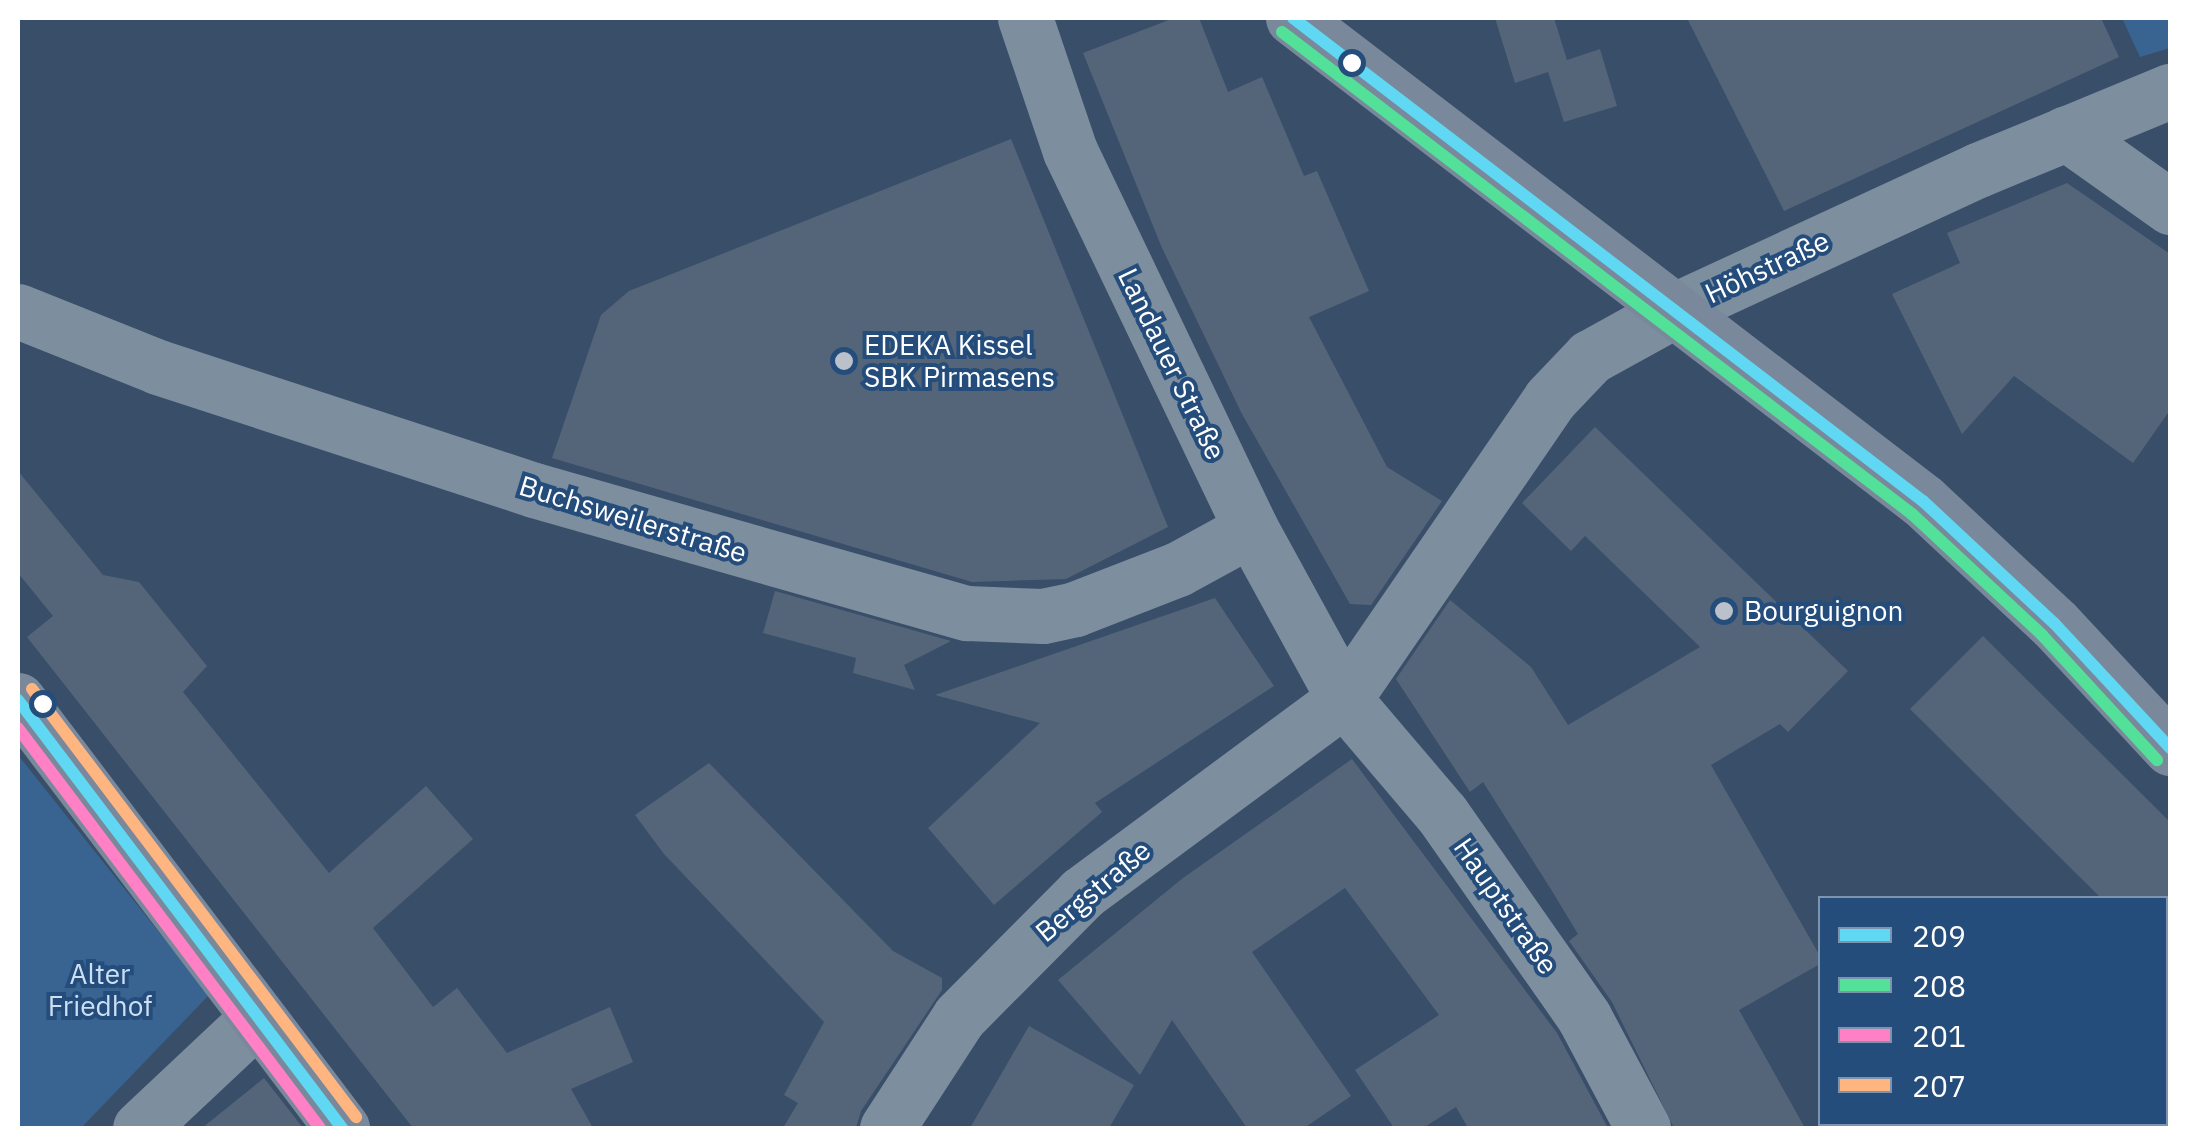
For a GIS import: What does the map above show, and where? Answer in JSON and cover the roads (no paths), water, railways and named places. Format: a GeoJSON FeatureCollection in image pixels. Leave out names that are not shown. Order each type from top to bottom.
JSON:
{"type":"FeatureCollection","features":[{"type":"Feature","properties":{"kind":"main road"},"geometry":{"type":"LineString","coordinates":[[1292,18],[1923,502],[2054,622],[2170,748]]}},
{"type":"Feature","properties":{"kind":"main road"},"geometry":{"type":"LineString","coordinates":[[18,700],[342,1128]]}},
{"type":"Feature","properties":{"kind":"street","name":"Landauer Straße"},"geometry":{"type":"LineString","coordinates":[[1038,29],[1070,151],[1251,529],[1344,699]]}},
{"type":"Feature","properties":{"kind":"street","name":"Höhstraße"},"geometry":{"type":"LineString","coordinates":[[1344,699],[1550,399],[1590,357],[1676,310],[2066,132],[2170,91]]}},
{"type":"Feature","properties":{"kind":"street"},"geometry":{"type":"LineString","coordinates":[[2066,132],[2170,207]]}},
{"type":"Feature","properties":{"kind":"street","name":"Buchsweilerstraße"},"geometry":{"type":"LineString","coordinates":[[18,311],[158,367],[534,490],[886,596],[967,613],[1043,616],[1075,609],[1178,569],[1251,529]]}},
{"type":"Feature","properties":{"kind":"street","name":"Bergstraße"},"geometry":{"type":"LineString","coordinates":[[887,1128],[959,1017],[1082,893],[1344,699]]}},
{"type":"Feature","properties":{"kind":"street","name":"Hauptstraße"},"geometry":{"type":"LineString","coordinates":[[1344,699],[1442,814],[1584,1017],[1643,1128]]}},
{"type":"Feature","properties":{"kind":"street"},"geometry":{"type":"LineString","coordinates":[[140,1128],[258,1018]]}},
{"type":"Feature","properties":{"kind":"place","name":"EDEKA Kissel SBK Pirmasens"},"geometry":{"type":"Point","coordinates":[844,361]}},
{"type":"Feature","properties":{"kind":"place","name":"Bourguignon"},"geometry":{"type":"Point","coordinates":[1724,611]}},
{"type":"Feature","properties":{"kind":"park label","name":"Alter Friedhof"},"geometry":{"type":"Point","coordinates":[100,990]}}]}
